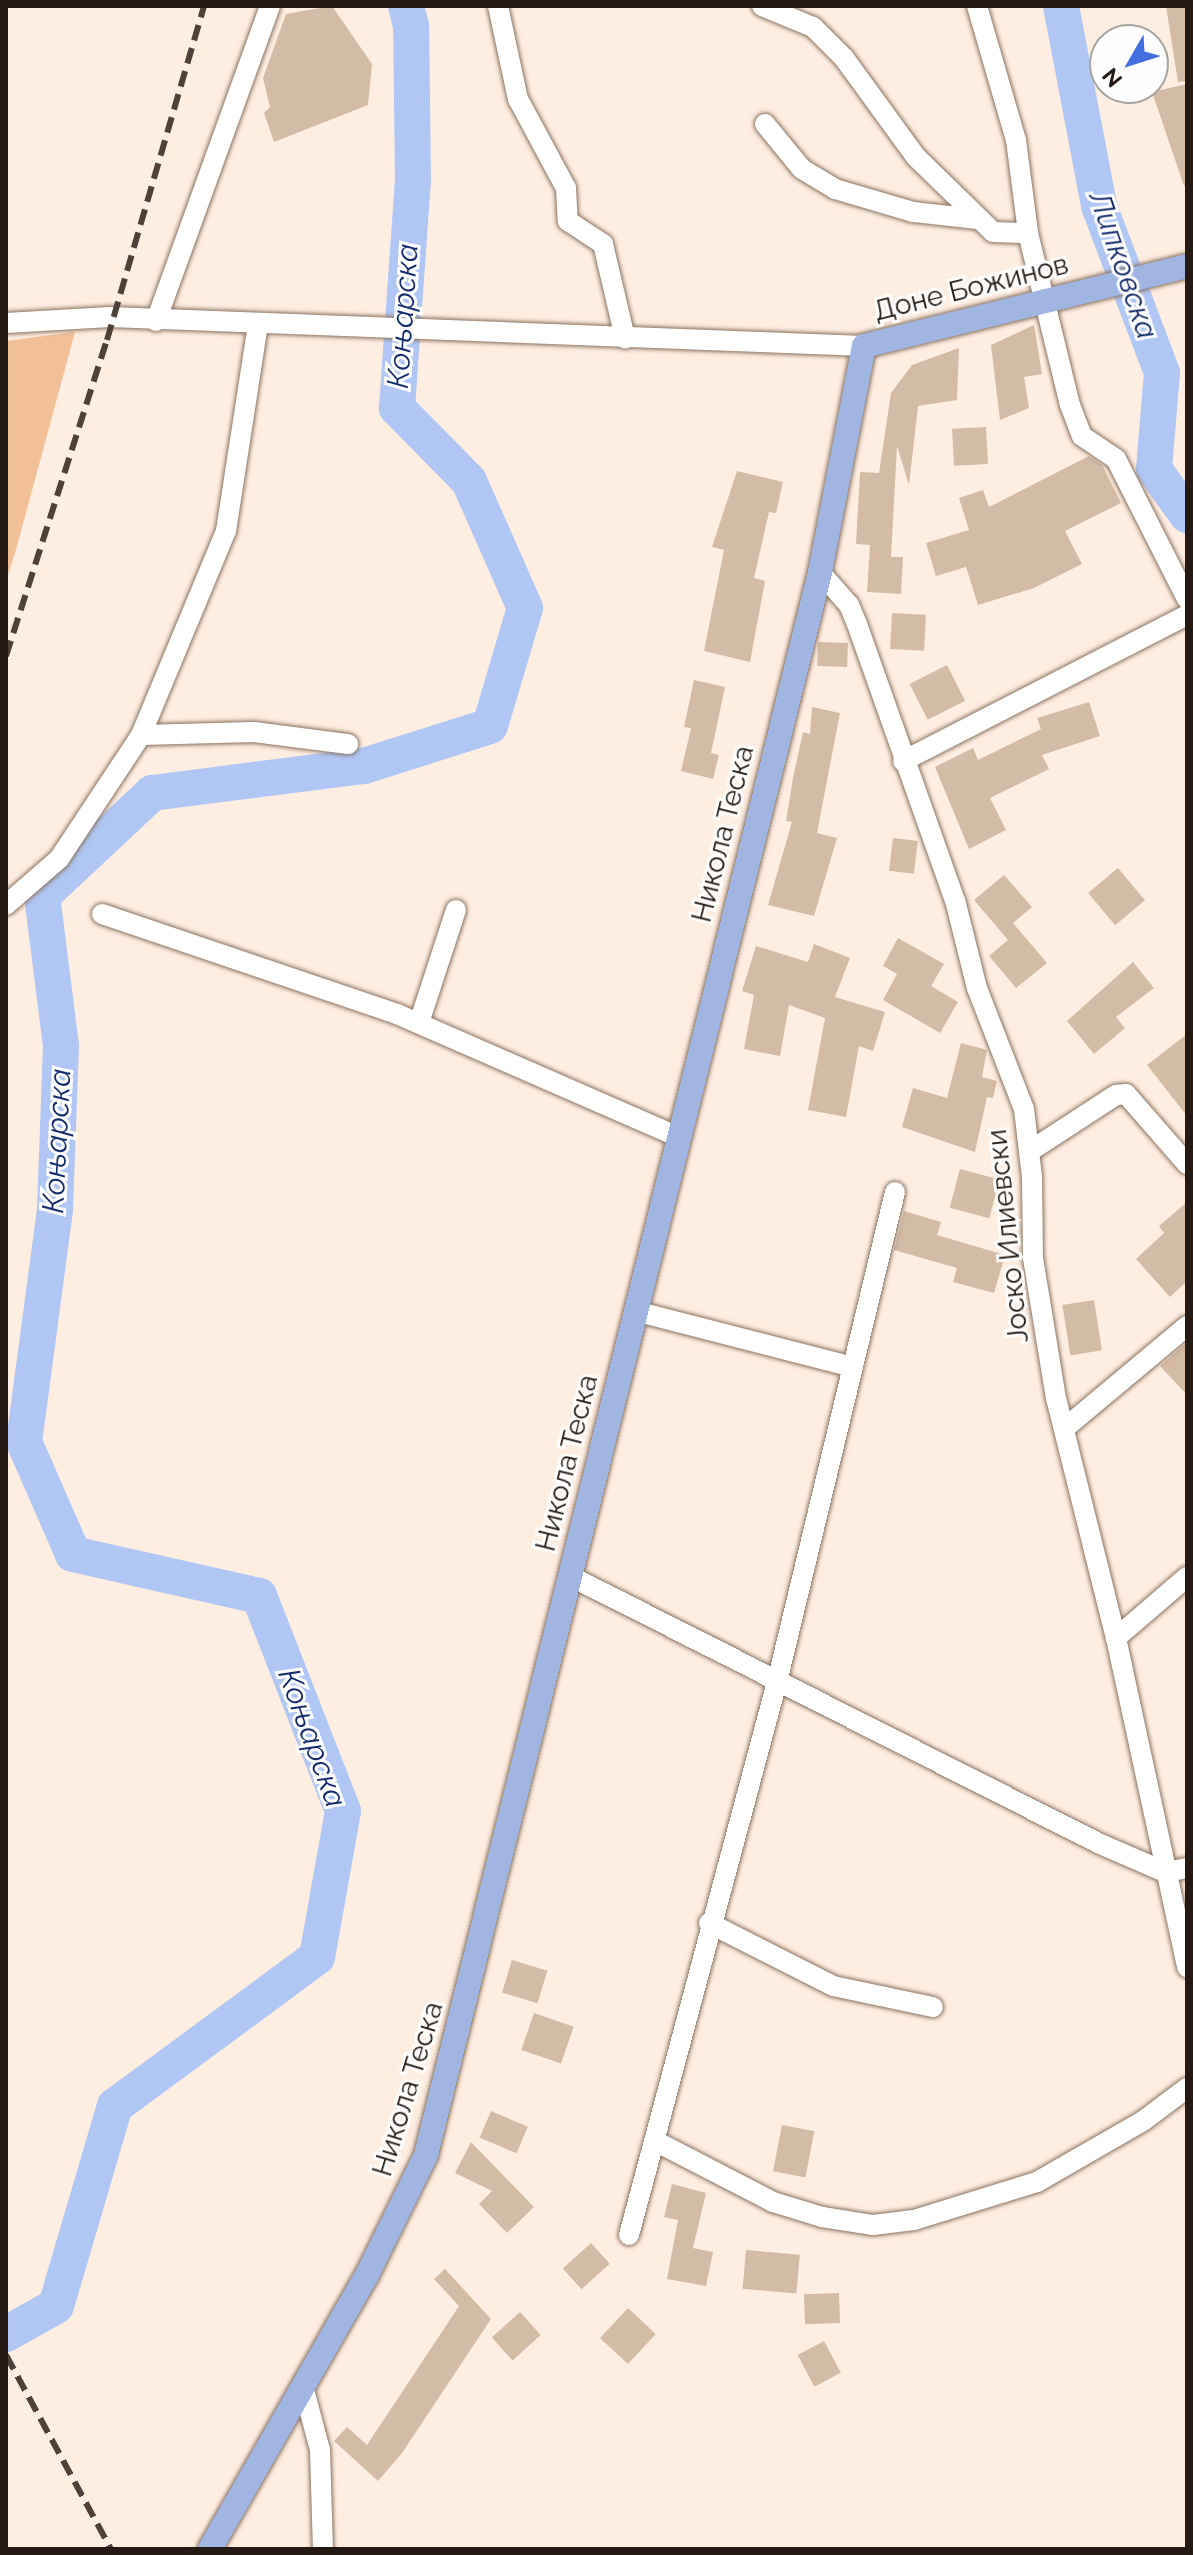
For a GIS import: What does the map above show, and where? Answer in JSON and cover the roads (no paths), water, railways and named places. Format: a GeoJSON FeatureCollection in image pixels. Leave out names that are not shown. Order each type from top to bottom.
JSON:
{"type":"FeatureCollection","features":[{"type":"Feature","properties":{"kind":"main road","name":"Доне Божинов"},"geometry":{"type":"LineString","coordinates":[[864,346],[1180,268]]}},
{"type":"Feature","properties":{"kind":"main road","name":"Никола Теска"},"geometry":{"type":"LineString","coordinates":[[210,2549],[367,2275],[426,2155],[820,572],[864,346]]}},
{"type":"Feature","properties":{"kind":"street"},"geometry":{"type":"LineString","coordinates":[[156,321],[270,6]]}},
{"type":"Feature","properties":{"kind":"street"},"geometry":{"type":"LineString","coordinates":[[498,6],[518,99],[566,188],[568,221],[603,244],[625,338]]}},
{"type":"Feature","properties":{"kind":"street"},"geometry":{"type":"LineString","coordinates":[[762,6],[813,27],[844,58],[916,157],[977,219],[993,232],[1028,233]]}},
{"type":"Feature","properties":{"kind":"street"},"geometry":{"type":"LineString","coordinates":[[977,6],[1016,140],[1028,233],[1043,304],[1082,436],[1116,459],[1187,599]]}},
{"type":"Feature","properties":{"kind":"street"},"geometry":{"type":"LineString","coordinates":[[765,124],[802,169],[835,189],[913,212],[977,219]]}},
{"type":"Feature","properties":{"kind":"street"},"geometry":{"type":"LineString","coordinates":[[6,323],[110,317],[468,334],[864,346]]}},
{"type":"Feature","properties":{"kind":"street"},"geometry":{"type":"LineString","coordinates":[[6,905],[59,859],[141,735],[226,531],[258,325]]}},
{"type":"Feature","properties":{"kind":"street","name":"Јоско Илиевски"},"geometry":{"type":"LineString","coordinates":[[820,572],[849,605],[903,761],[934,836],[977,988],[1024,1109],[1030,1151],[1036,1283],[1065,1428],[1116,1638],[1187,1967]]}},
{"type":"Feature","properties":{"kind":"street"},"geometry":{"type":"LineString","coordinates":[[903,761],[1187,615]]}},
{"type":"Feature","properties":{"kind":"street"},"geometry":{"type":"LineString","coordinates":[[141,735],[254,732],[348,744]]}},
{"type":"Feature","properties":{"kind":"street"},"geometry":{"type":"LineString","coordinates":[[419,1023],[456,910]]}},
{"type":"Feature","properties":{"kind":"street"},"geometry":{"type":"LineString","coordinates":[[102,914],[304,979],[419,1023],[678,1137]]}},
{"type":"Feature","properties":{"kind":"street"},"geometry":{"type":"LineString","coordinates":[[1030,1151],[1116,1095],[1126,1094],[1187,1164]]}},
{"type":"Feature","properties":{"kind":"street"},"geometry":{"type":"LineString","coordinates":[[629,2235],[657,2142],[709,1923],[777,1682],[849,1366],[895,1192]]}},
{"type":"Feature","properties":{"kind":"street"},"geometry":{"type":"LineString","coordinates":[[635,1311],[849,1366]]}},
{"type":"Feature","properties":{"kind":"street"},"geometry":{"type":"LineString","coordinates":[[1065,1428],[1187,1326]]}},
{"type":"Feature","properties":{"kind":"street"},"geometry":{"type":"LineString","coordinates":[[570,1576],[777,1682],[1165,1872],[1187,1868]]}},
{"type":"Feature","properties":{"kind":"street"},"geometry":{"type":"LineString","coordinates":[[1116,1638],[1187,1577]]}},
{"type":"Feature","properties":{"kind":"street"},"geometry":{"type":"LineString","coordinates":[[709,1923],[833,1986],[933,2007]]}},
{"type":"Feature","properties":{"kind":"street"},"geometry":{"type":"LineString","coordinates":[[657,2142],[773,2202],[822,2217],[873,2225],[914,2220],[1037,2182],[1143,2121],[1187,2088]]}},
{"type":"Feature","properties":{"kind":"street"},"geometry":{"type":"LineString","coordinates":[[303,2386],[320,2450],[323,2549]]}},
{"type":"Feature","properties":{"kind":"waterway","name":"Коњарска"},"geometry":{"type":"LineString","coordinates":[[6,2334],[56,2306],[115,2106],[317,1957],[343,1811],[259,1596],[73,1554],[24,1442],[55,1209],[61,1046],[42,896],[152,793],[364,766],[490,726],[525,608],[469,481],[397,408],[413,181],[411,26],[406,6]]}},
{"type":"Feature","properties":{"kind":"waterway","name":"Липковска"},"geometry":{"type":"LineString","coordinates":[[1061,6],[1099,206],[1162,373],[1154,469],[1187,515]]}},
{"type":"Feature","properties":{"kind":"railway"},"geometry":{"type":"LineString","coordinates":[[6,656],[107,340],[204,6]]}},
{"type":"Feature","properties":{"kind":"railway"},"geometry":{"type":"LineString","coordinates":[[6,2355],[111,2549]]}}]}
